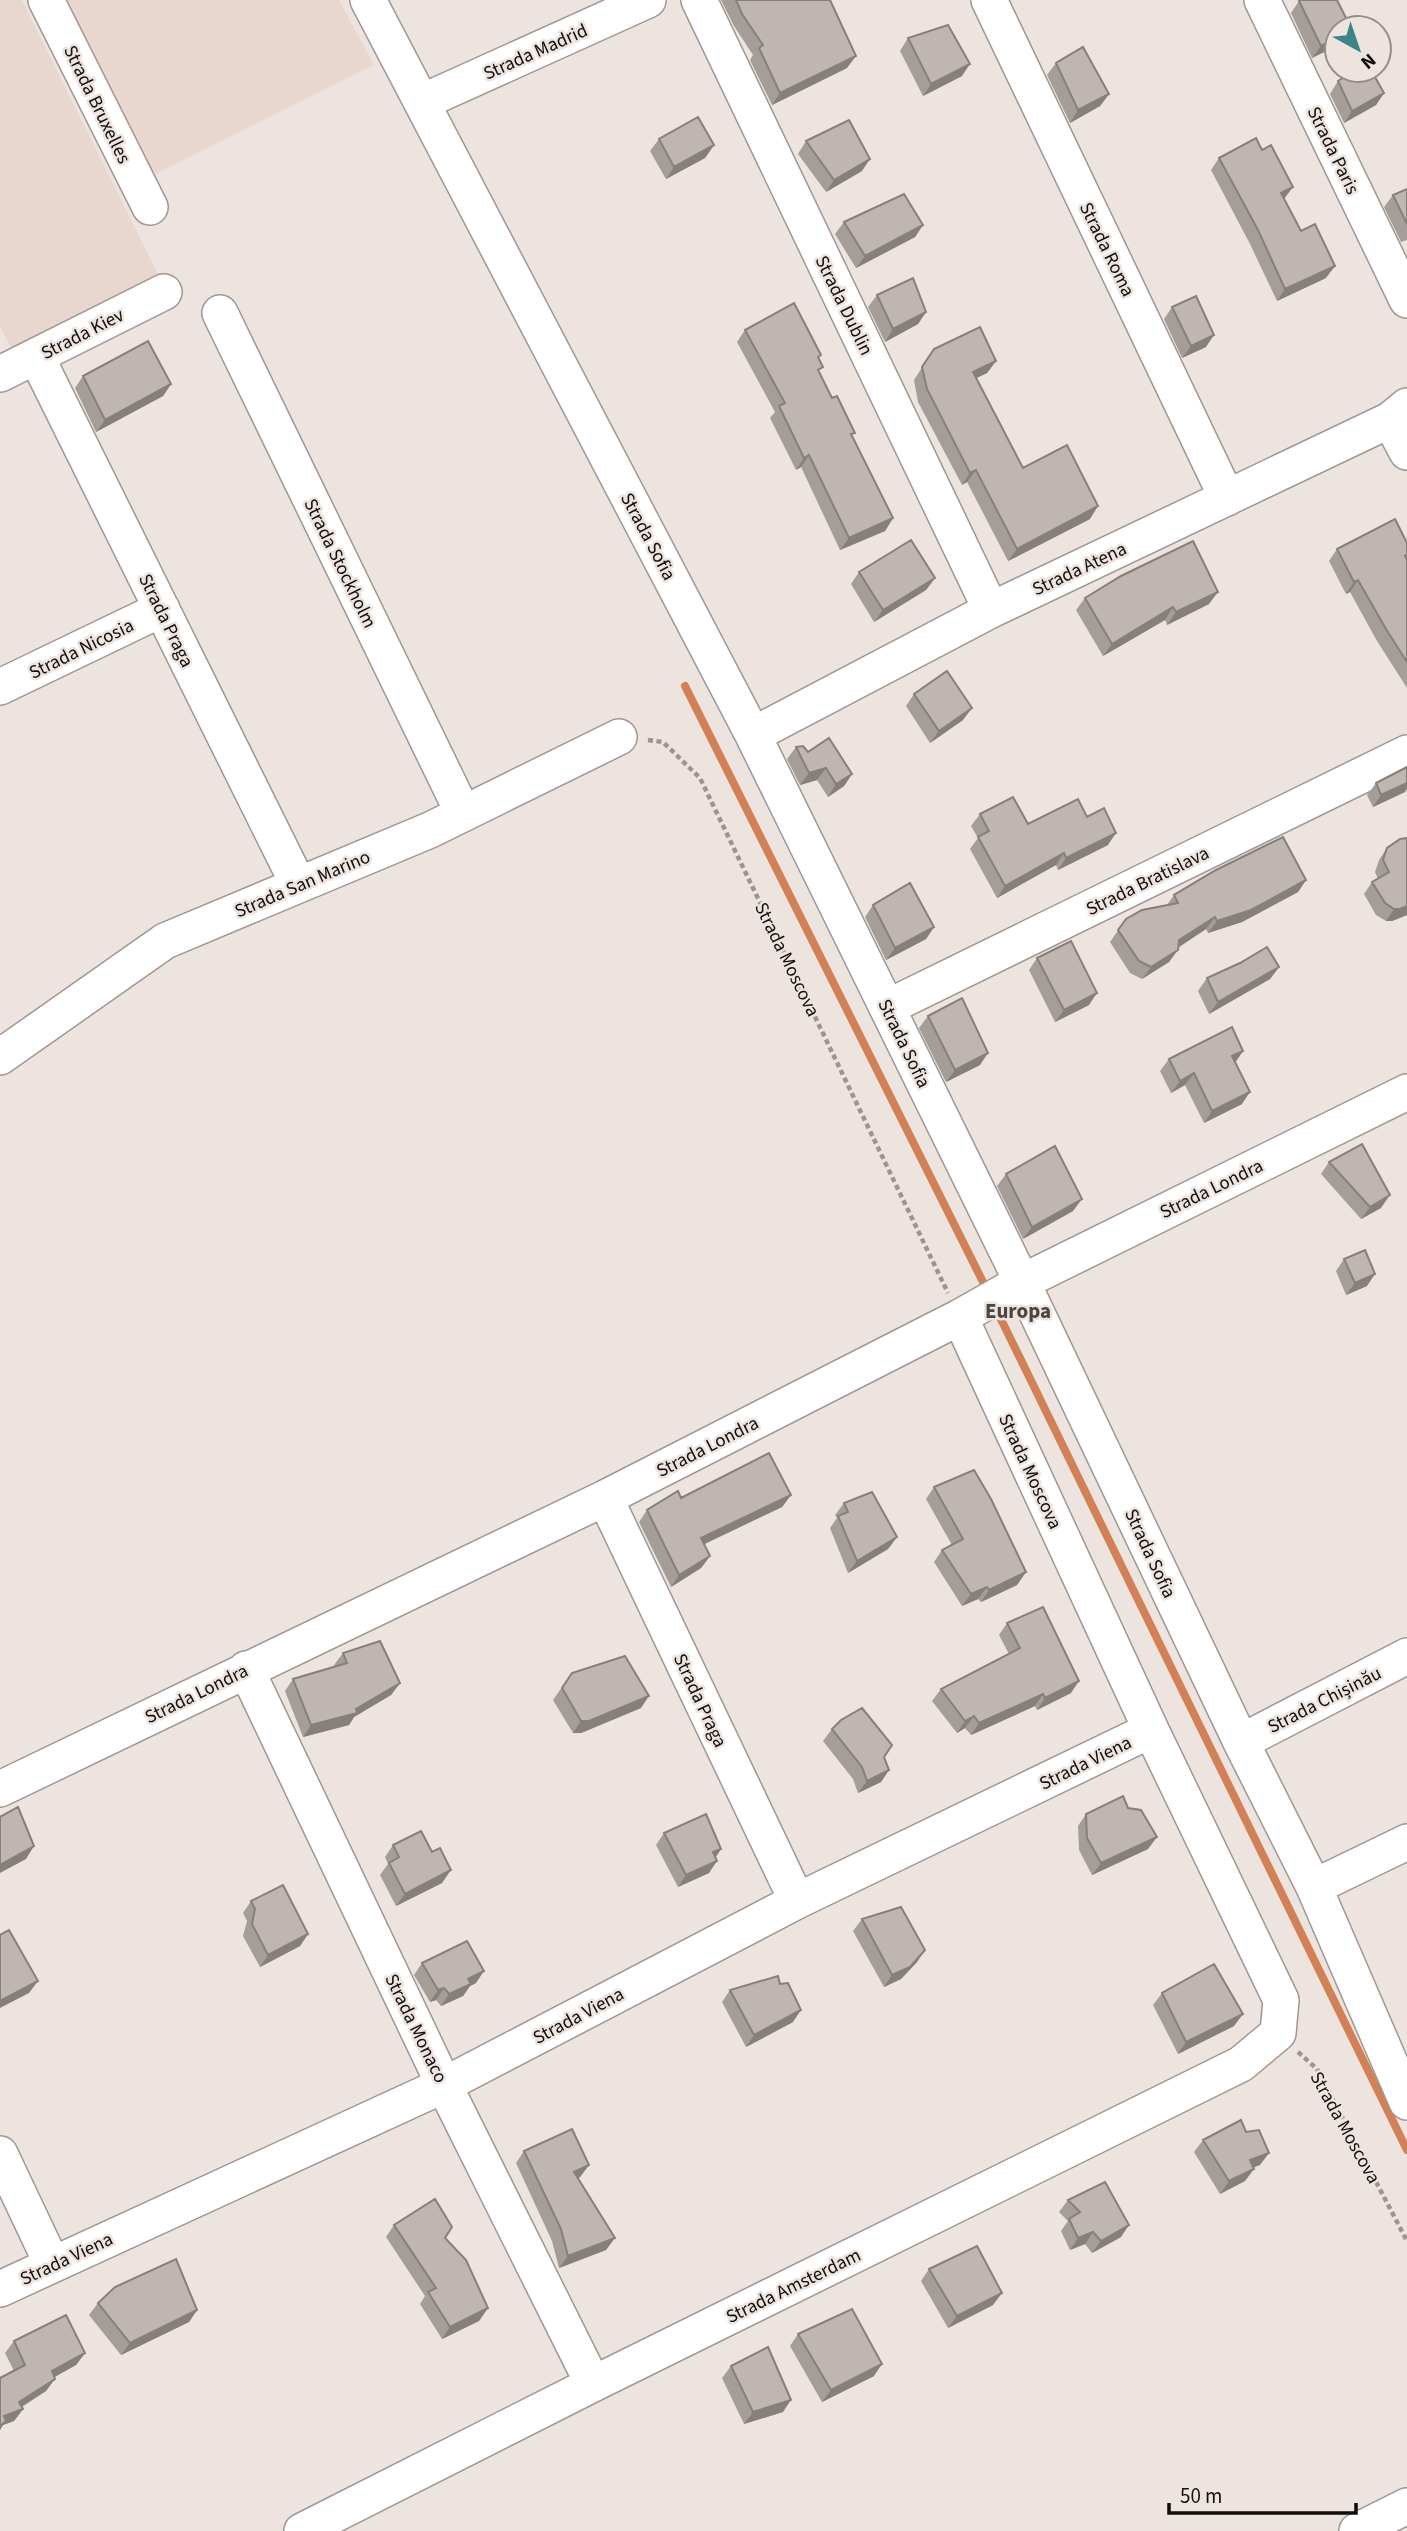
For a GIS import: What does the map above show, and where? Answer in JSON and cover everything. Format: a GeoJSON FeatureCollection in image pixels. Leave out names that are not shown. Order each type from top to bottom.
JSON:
{"type":"FeatureCollection","features":[{"type":"Feature","properties":{"kind":"street","name":"Strada Bruxelles"},"geometry":{"type":"LineString","coordinates":[[46,0],[150,207]]}},
{"type":"Feature","properties":{"kind":"street","name":"Strada Sofia"},"geometry":{"type":"LineString","coordinates":[[368,0],[753,735],[888,1007],[991,1299],[1241,1742],[1314,1887],[1407,2102]]}},
{"type":"Feature","properties":{"kind":"street","name":"Strada Madrid"},"geometry":{"type":"LineString","coordinates":[[422,103],[648,0]]}},
{"type":"Feature","properties":{"kind":"street","name":"Strada Dublin"},"geometry":{"type":"LineString","coordinates":[[699,0],[992,610]]}},
{"type":"Feature","properties":{"kind":"street","name":"Strada Roma"},"geometry":{"type":"LineString","coordinates":[[989,0],[1227,498]]}},
{"type":"Feature","properties":{"kind":"street","name":"Strada Paris"},"geometry":{"type":"LineString","coordinates":[[1262,0],[1407,300]]}},
{"type":"Feature","properties":{"kind":"street","name":"Strada Kiev"},"geometry":{"type":"LineString","coordinates":[[0,374],[164,292]]}},
{"type":"Feature","properties":{"kind":"street","name":"Strada Stockholm"},"geometry":{"type":"LineString","coordinates":[[220,313],[463,813]]}},
{"type":"Feature","properties":{"kind":"street","name":"Strada Praga"},"geometry":{"type":"LineString","coordinates":[[36,356],[298,884]]}},
{"type":"Feature","properties":{"kind":"street","name":"Strada Atena"},"geometry":{"type":"LineString","coordinates":[[753,735],[992,610],[1399,413]]}},
{"type":"Feature","properties":{"kind":"street"},"geometry":{"type":"LineString","coordinates":[[1399,413],[1407,452]]}},
{"type":"Feature","properties":{"kind":"street","name":"Strada Nicosia"},"geometry":{"type":"LineString","coordinates":[[0,687],[162,609]]}},
{"type":"Feature","properties":{"kind":"street","name":"Strada San Marino"},"geometry":{"type":"LineString","coordinates":[[0,1057],[165,941],[430,830],[619,737]]}},
{"type":"Feature","properties":{"kind":"street","name":"Strada Bratislava"},"geometry":{"type":"LineString","coordinates":[[888,1007],[1407,753]]}},
{"type":"Feature","properties":{"kind":"street","name":"Strada Londra"},"geometry":{"type":"LineString","coordinates":[[0,1789],[605,1499],[991,1299],[1407,1092]]}},
{"type":"Feature","properties":{"kind":"street","name":"Strada Moscova"},"geometry":{"type":"LineString","coordinates":[[991,1299],[1151,1730],[1281,2000],[1278,2033]]}},
{"type":"Feature","properties":{"kind":"street","name":"Strada Praga"},"geometry":{"type":"LineString","coordinates":[[605,1499],[797,1901]]}},
{"type":"Feature","properties":{"kind":"street","name":"Strada Chișinău"},"geometry":{"type":"LineString","coordinates":[[1241,1742],[1407,1656]]}},
{"type":"Feature","properties":{"kind":"street","name":"Strada Monaco"},"geometry":{"type":"LineString","coordinates":[[246,1669],[444,2085],[593,2384]]}},
{"type":"Feature","properties":{"kind":"street","name":"Strada Viena"},"geometry":{"type":"LineString","coordinates":[[0,2289],[444,2085],[797,1901],[1151,1730]]}},
{"type":"Feature","properties":{"kind":"street"},"geometry":{"type":"LineString","coordinates":[[1314,1887],[1407,1842]]}},
{"type":"Feature","properties":{"kind":"street","name":"Strada Amsterdam"},"geometry":{"type":"LineString","coordinates":[[302,2531],[1241,2064],[1278,2033]]}},
{"type":"Feature","properties":{"kind":"street"},"geometry":{"type":"LineString","coordinates":[[0,2154],[52,2264]]}},
{"type":"Feature","properties":{"kind":"street"},"geometry":{"type":"LineString","coordinates":[[1357,2531],[1407,2506]]}},
{"type":"Feature","properties":{"kind":"path","name":"Strada Moscova"},"geometry":{"type":"LineString","coordinates":[[619,737],[663,742],[701,778],[991,1299]]}},
{"type":"Feature","properties":{"kind":"path","name":"Strada Moscova"},"geometry":{"type":"LineString","coordinates":[[1278,2033],[1317,2070],[1407,2241]]}},
{"type":"Feature","properties":{"kind":"shaded area"},"geometry":{"type":"Polygon","coordinates":[[[0,0],[22,0],[159,276],[13,352],[0,326],[0,0]]]}},
{"type":"Feature","properties":{"kind":"shaded area"},"geometry":{"type":"Polygon","coordinates":[[[61,0],[339,0],[374,65],[154,175],[61,0]]]}},
{"type":"Feature","properties":{"kind":"building"},"geometry":{"type":"Polygon","coordinates":[[[736,0],[830,0],[856,56],[780,93],[759,48],[763,45],[736,0]]]}},
{"type":"Feature","properties":{"kind":"building"},"geometry":{"type":"Polygon","coordinates":[[[1337,0],[1344,14],[1323,14],[1323,45],[1321,46],[1299,1],[1337,0]]]}},
{"type":"Feature","properties":{"kind":"building"},"geometry":{"type":"Polygon","coordinates":[[[948,25],[970,64],[931,84],[908,38],[948,25]]]}},
{"type":"Feature","properties":{"kind":"building"},"geometry":{"type":"Polygon","coordinates":[[[1083,47],[1109,94],[1078,110],[1056,63],[1083,47]]]}},
{"type":"Feature","properties":{"kind":"building"},"geometry":{"type":"Polygon","coordinates":[[[1339,84],[1379,84],[1384,93],[1352,111],[1339,84]]]}},
{"type":"Feature","properties":{"kind":"building"},"geometry":{"type":"Polygon","coordinates":[[[698,117],[714,145],[674,167],[659,139],[698,117]]]}},
{"type":"Feature","properties":{"kind":"building"},"geometry":{"type":"Polygon","coordinates":[[[849,120],[870,159],[834,180],[806,141],[849,120]]]}},
{"type":"Feature","properties":{"kind":"building"},"geometry":{"type":"Polygon","coordinates":[[[1256,138],[1262,150],[1271,145],[1293,187],[1281,193],[1301,231],[1315,224],[1335,266],[1285,289],[1258,230],[1219,158],[1256,138]]]}},
{"type":"Feature","properties":{"kind":"building"},"geometry":{"type":"Polygon","coordinates":[[[1407,189],[1407,224],[1393,195],[1407,189]]]}},
{"type":"Feature","properties":{"kind":"building"},"geometry":{"type":"Polygon","coordinates":[[[904,194],[923,225],[865,256],[844,222],[904,194]]]}},
{"type":"Feature","properties":{"kind":"building"},"geometry":{"type":"Polygon","coordinates":[[[913,278],[926,312],[893,329],[877,295],[913,278]]]}},
{"type":"Feature","properties":{"kind":"building"},"geometry":{"type":"Polygon","coordinates":[[[1196,296],[1214,335],[1191,346],[1172,307],[1196,296]]]}},
{"type":"Feature","properties":{"kind":"building"},"geometry":{"type":"Polygon","coordinates":[[[794,303],[821,355],[818,357],[823,367],[818,370],[832,398],[837,396],[855,433],[851,434],[893,518],[849,538],[809,455],[804,458],[779,406],[785,403],[745,330],[794,303]]]}},
{"type":"Feature","properties":{"kind":"building"},"geometry":{"type":"Polygon","coordinates":[[[980,327],[996,361],[973,372],[1023,468],[1067,445],[1098,506],[1017,549],[976,470],[970,473],[927,389],[922,367],[934,349],[980,327]]]}},
{"type":"Feature","properties":{"kind":"building"},"geometry":{"type":"Polygon","coordinates":[[[148,341],[171,384],[105,420],[83,376],[148,341]]]}},
{"type":"Feature","properties":{"kind":"building"},"geometry":{"type":"Polygon","coordinates":[[[1395,519],[1407,543],[1407,662],[1358,580],[1354,582],[1337,549],[1395,519]]]}},
{"type":"Feature","properties":{"kind":"building"},"geometry":{"type":"Polygon","coordinates":[[[911,540],[935,578],[883,610],[859,572],[911,540]]]}},
{"type":"Feature","properties":{"kind":"building"},"geometry":{"type":"Polygon","coordinates":[[[1193,541],[1218,592],[1176,612],[1173,607],[1112,644],[1085,598],[1121,576],[1193,541]]]}},
{"type":"Feature","properties":{"kind":"building"},"geometry":{"type":"Polygon","coordinates":[[[947,671],[972,708],[939,731],[914,694],[947,671]]]}},
{"type":"Feature","properties":{"kind":"building"},"geometry":{"type":"Polygon","coordinates":[[[829,738],[852,774],[836,784],[826,768],[809,773],[796,747],[803,746],[808,752],[829,738]]]}},
{"type":"Feature","properties":{"kind":"building"},"geometry":{"type":"Polygon","coordinates":[[[1407,767],[1407,783],[1381,795],[1376,783],[1407,767]]]}},
{"type":"Feature","properties":{"kind":"building"},"geometry":{"type":"Polygon","coordinates":[[[1013,797],[1028,824],[1078,799],[1087,817],[1104,808],[1116,833],[1066,858],[1064,853],[1005,886],[978,837],[989,831],[980,814],[1013,797]]]}},
{"type":"Feature","properties":{"kind":"building"},"geometry":{"type":"Polygon","coordinates":[[[1283,837],[1306,880],[1251,910],[1217,921],[1215,917],[1179,940],[1178,950],[1151,967],[1139,961],[1118,930],[1126,919],[1142,910],[1178,903],[1174,895],[1216,870],[1283,837]]]}},
{"type":"Feature","properties":{"kind":"building"},"geometry":{"type":"Polygon","coordinates":[[[1407,838],[1407,906],[1394,909],[1385,903],[1372,882],[1389,872],[1383,860],[1387,848],[1400,839],[1407,838]]]}},
{"type":"Feature","properties":{"kind":"building"},"geometry":{"type":"Polygon","coordinates":[[[910,883],[934,927],[895,948],[873,905],[910,883]]]}},
{"type":"Feature","properties":{"kind":"building"},"geometry":{"type":"Polygon","coordinates":[[[1071,941],[1097,993],[1064,1010],[1037,958],[1071,941]]]}},
{"type":"Feature","properties":{"kind":"building"},"geometry":{"type":"Polygon","coordinates":[[[1267,947],[1279,967],[1218,1002],[1207,978],[1267,947]]]}},
{"type":"Feature","properties":{"kind":"building"},"geometry":{"type":"Polygon","coordinates":[[[962,998],[988,1053],[955,1070],[928,1016],[962,998]]]}},
{"type":"Feature","properties":{"kind":"building"},"geometry":{"type":"Polygon","coordinates":[[[1232,1027],[1243,1051],[1232,1056],[1250,1092],[1212,1111],[1194,1073],[1180,1081],[1169,1059],[1232,1027]]]}},
{"type":"Feature","properties":{"kind":"building"},"geometry":{"type":"Polygon","coordinates":[[[1362,1144],[1390,1195],[1370,1207],[1329,1162],[1362,1144]]]}},
{"type":"Feature","properties":{"kind":"building"},"geometry":{"type":"Polygon","coordinates":[[[1055,1146],[1082,1199],[1032,1227],[1006,1174],[1055,1146]]]}},
{"type":"Feature","properties":{"kind":"building"},"geometry":{"type":"Polygon","coordinates":[[[1365,1250],[1375,1274],[1355,1283],[1344,1259],[1365,1250]]]}},
{"type":"Feature","properties":{"kind":"building"},"geometry":{"type":"Polygon","coordinates":[[[769,1453],[791,1495],[701,1538],[710,1556],[679,1575],[647,1510],[678,1491],[681,1498],[769,1453]]]}},
{"type":"Feature","properties":{"kind":"building"},"geometry":{"type":"Polygon","coordinates":[[[974,1470],[1026,1572],[989,1590],[987,1587],[971,1594],[942,1550],[963,1539],[934,1487],[974,1470]]]}},
{"type":"Feature","properties":{"kind":"building"},"geometry":{"type":"Polygon","coordinates":[[[872,1492],[897,1537],[857,1561],[838,1516],[848,1512],[844,1503],[872,1492]]]}},
{"type":"Feature","properties":{"kind":"building"},"geometry":{"type":"Polygon","coordinates":[[[1043,1607],[1079,1681],[1045,1698],[1043,1694],[979,1723],[974,1716],[965,1721],[941,1689],[1020,1648],[1007,1623],[1043,1607]]]}},
{"type":"Feature","properties":{"kind":"building"},"geometry":{"type":"Polygon","coordinates":[[[380,1641],[400,1683],[356,1709],[357,1713],[311,1725],[293,1679],[347,1663],[343,1653],[380,1641]]]}},
{"type":"Feature","properties":{"kind":"building"},"geometry":{"type":"Polygon","coordinates":[[[625,1656],[649,1696],[589,1721],[581,1721],[562,1688],[572,1673],[625,1656]]]}},
{"type":"Feature","properties":{"kind":"building"},"geometry":{"type":"Polygon","coordinates":[[[862,1708],[892,1745],[884,1757],[889,1770],[867,1781],[862,1767],[832,1729],[841,1720],[862,1708]]]}},
{"type":"Feature","properties":{"kind":"building"},"geometry":{"type":"Polygon","coordinates":[[[1123,1796],[1128,1808],[1141,1810],[1157,1837],[1101,1863],[1087,1838],[1086,1814],[1123,1796]]]}},
{"type":"Feature","properties":{"kind":"building"},"geometry":{"type":"Polygon","coordinates":[[[18,1807],[34,1846],[0,1865],[0,1817],[18,1807]]]}},
{"type":"Feature","properties":{"kind":"building"},"geometry":{"type":"Polygon","coordinates":[[[706,1814],[721,1849],[713,1852],[717,1861],[686,1875],[664,1833],[706,1814]]]}},
{"type":"Feature","properties":{"kind":"building"},"geometry":{"type":"Polygon","coordinates":[[[421,1831],[432,1852],[440,1848],[451,1870],[405,1894],[389,1863],[399,1857],[393,1845],[421,1831]]]}},
{"type":"Feature","properties":{"kind":"building"},"geometry":{"type":"Polygon","coordinates":[[[283,1885],[308,1934],[268,1955],[252,1924],[255,1909],[251,1901],[283,1885]]]}},
{"type":"Feature","properties":{"kind":"building"},"geometry":{"type":"Polygon","coordinates":[[[901,1907],[925,1950],[910,1967],[892,1975],[862,1919],[901,1907]]]}},
{"type":"Feature","properties":{"kind":"building"},"geometry":{"type":"Polygon","coordinates":[[[9,1930],[38,1981],[0,2001],[0,1935],[9,1930]]]}},
{"type":"Feature","properties":{"kind":"building"},"geometry":{"type":"Polygon","coordinates":[[[467,1941],[484,1971],[468,1979],[471,1984],[449,1994],[444,1988],[438,1990],[422,1963],[467,1941]]]}},
{"type":"Feature","properties":{"kind":"building"},"geometry":{"type":"Polygon","coordinates":[[[1214,1964],[1243,2014],[1186,2042],[1162,1993],[1214,1964]]]}},
{"type":"Feature","properties":{"kind":"building"},"geometry":{"type":"Polygon","coordinates":[[[778,1976],[780,1984],[788,1983],[801,2010],[754,2035],[730,1990],[778,1976]]]}},
{"type":"Feature","properties":{"kind":"building"},"geometry":{"type":"Polygon","coordinates":[[[1241,2120],[1246,2132],[1259,2130],[1269,2153],[1250,2160],[1254,2169],[1229,2181],[1203,2140],[1241,2120]]]}},
{"type":"Feature","properties":{"kind":"building"},"geometry":{"type":"Polygon","coordinates":[[[572,2129],[589,2165],[574,2172],[615,2238],[568,2256],[561,2229],[524,2151],[572,2129]]]}},
{"type":"Feature","properties":{"kind":"building"},"geometry":{"type":"Polygon","coordinates":[[[1105,2182],[1129,2225],[1101,2241],[1093,2232],[1078,2238],[1069,2219],[1080,2212],[1068,2200],[1105,2182]]]}},
{"type":"Feature","properties":{"kind":"building"},"geometry":{"type":"Polygon","coordinates":[[[435,2199],[452,2227],[445,2238],[466,2260],[488,2308],[450,2327],[428,2292],[436,2288],[394,2225],[435,2199]]]}},
{"type":"Feature","properties":{"kind":"building"},"geometry":{"type":"Polygon","coordinates":[[[977,2246],[1002,2293],[957,2316],[929,2269],[977,2246]]]}},
{"type":"Feature","properties":{"kind":"building"},"geometry":{"type":"Polygon","coordinates":[[[176,2259],[197,2310],[130,2343],[98,2303],[115,2287],[176,2259]]]}},
{"type":"Feature","properties":{"kind":"building"},"geometry":{"type":"Polygon","coordinates":[[[852,2309],[882,2364],[831,2390],[798,2334],[852,2309]]]}},
{"type":"Feature","properties":{"kind":"building"},"geometry":{"type":"Polygon","coordinates":[[[66,2315],[85,2353],[52,2371],[55,2379],[19,2402],[23,2409],[4,2416],[6,2421],[0,2426],[0,2378],[25,2365],[14,2341],[66,2315]]]}},
{"type":"Feature","properties":{"kind":"building"},"geometry":{"type":"Polygon","coordinates":[[[768,2347],[791,2400],[753,2412],[731,2366],[768,2347]]]}},
{"type":"Feature","properties":{"kind":"waterway"},"geometry":{"type":"LineString","coordinates":[[685,686],[988,1292]]}},
{"type":"Feature","properties":{"kind":"waterway"},"geometry":{"type":"LineString","coordinates":[[995,1307],[1407,2150]]}},
{"type":"Feature","properties":{"kind":"district","name":"Europa"},"geometry":{"type":"Point","coordinates":[1018,1311]}}]}
